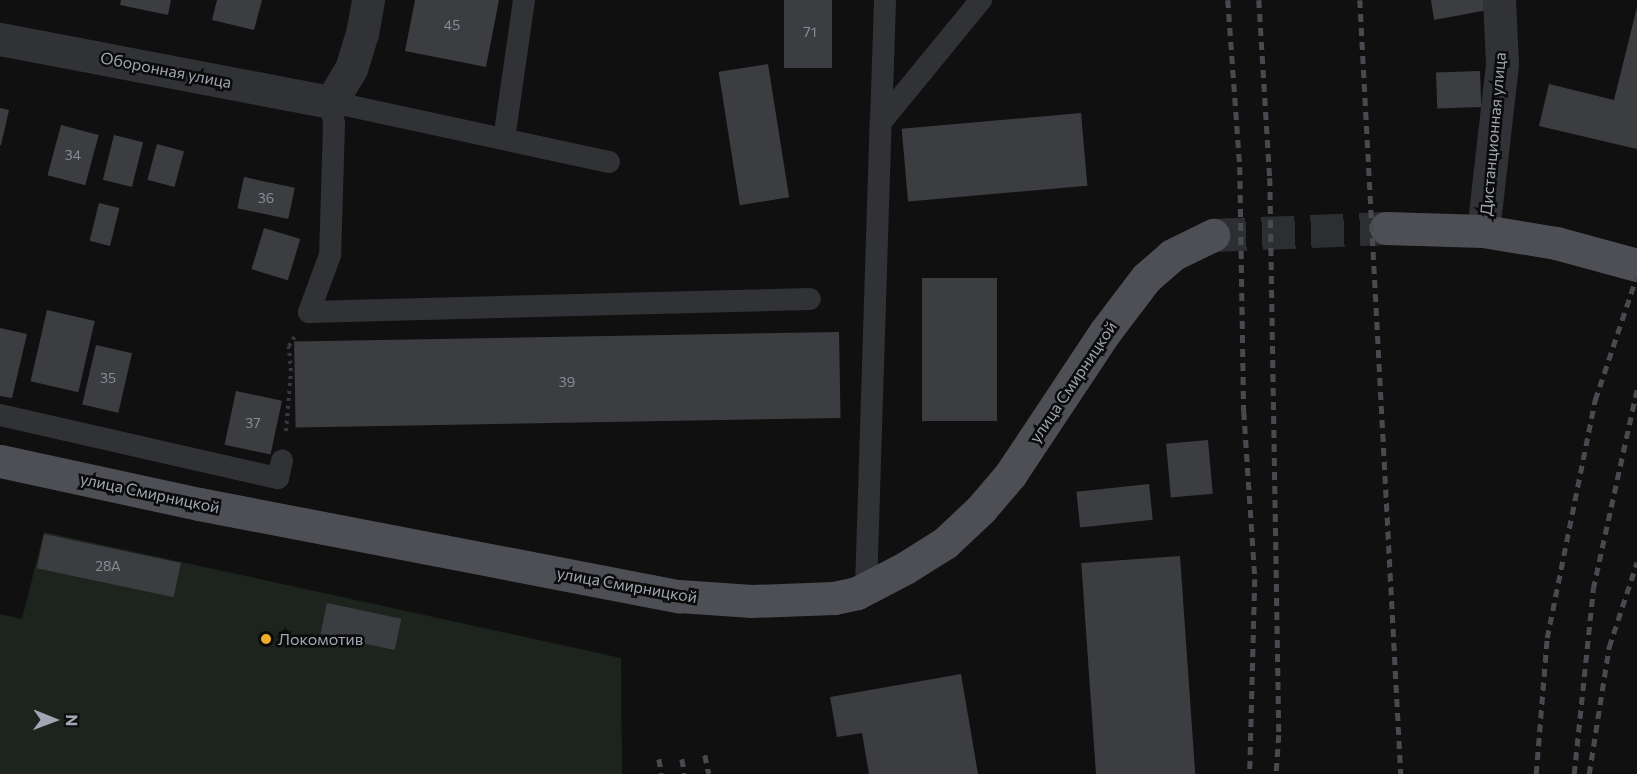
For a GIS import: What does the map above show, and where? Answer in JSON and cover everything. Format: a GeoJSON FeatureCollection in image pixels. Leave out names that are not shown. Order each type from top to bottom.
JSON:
{"type":"FeatureCollection","features":[{"type":"Feature","properties":{"kind":"main road"},"geometry":{"type":"LineString","coordinates":[[1386,228],[1483,231],[1556,243],[1637,265]]}},
{"type":"Feature","properties":{"kind":"main road","name":"улица Смирницкой"},"geometry":{"type":"LineString","coordinates":[[0,460],[199,504],[679,596],[752,601],[840,597],[866,588],[905,568],[945,543],[981,509],[1010,476],[1105,332],[1146,278],[1172,255],[1213,235]]}},
{"type":"Feature","properties":{"kind":"street"},"geometry":{"type":"LineString","coordinates":[[331,102],[351,69],[362,34],[368,0]]}},
{"type":"Feature","properties":{"kind":"street","name":"Дистанционная улица"},"geometry":{"type":"LineString","coordinates":[[1483,231],[1502,63],[1499,0]]}},
{"type":"Feature","properties":{"kind":"street","name":"Оборонная улица"},"geometry":{"type":"LineString","coordinates":[[0,39],[331,102]]}},
{"type":"Feature","properties":{"kind":"lane"},"geometry":{"type":"LineString","coordinates":[[504,139],[524,0]]}},
{"type":"Feature","properties":{"kind":"lane"},"geometry":{"type":"LineString","coordinates":[[866,588],[885,0]]}},
{"type":"Feature","properties":{"kind":"lane"},"geometry":{"type":"LineString","coordinates":[[881,122],[981,0]]}},
{"type":"Feature","properties":{"kind":"lane"},"geometry":{"type":"LineString","coordinates":[[609,162],[331,102],[334,134],[330,255],[309,312],[810,299]]}},
{"type":"Feature","properties":{"kind":"lane"},"geometry":{"type":"LineString","coordinates":[[0,415],[278,478],[282,460]]}},
{"type":"Feature","properties":{"kind":"path"},"geometry":{"type":"LineString","coordinates":[[282,460],[290,399],[289,346],[309,312]]}},
{"type":"Feature","properties":{"kind":"shaded area","name":"Локомотив"},"geometry":{"type":"Polygon","coordinates":[[[44,532],[621,658],[622,774],[0,774],[0,614],[22,619],[44,532]]]}},
{"type":"Feature","properties":{"kind":"building"},"geometry":{"type":"Polygon","coordinates":[[[121,0],[171,0],[168,15],[120,5],[121,0]]]}},
{"type":"Feature","properties":{"kind":"building"},"geometry":{"type":"Polygon","coordinates":[[[217,0],[262,0],[254,30],[212,20],[217,0]]]}},
{"type":"Feature","properties":{"kind":"building"},"geometry":{"type":"Polygon","coordinates":[[[415,0],[499,0],[486,67],[405,51],[415,0]]]}},
{"type":"Feature","properties":{"kind":"building"},"geometry":{"type":"Polygon","coordinates":[[[784,0],[832,0],[832,68],[784,68],[784,0]]]}},
{"type":"Feature","properties":{"kind":"building"},"geometry":{"type":"Polygon","coordinates":[[[1431,0],[1491,0],[1493,9],[1434,20],[1431,0]]]}},
{"type":"Feature","properties":{"kind":"building"},"geometry":{"type":"Polygon","coordinates":[[[1637,7],[1637,149],[1539,126],[1549,84],[1614,100],[1637,7]]]}},
{"type":"Feature","properties":{"kind":"building"},"geometry":{"type":"Polygon","coordinates":[[[768,64],[789,197],[740,205],[719,72],[768,64]]]}},
{"type":"Feature","properties":{"kind":"building"},"geometry":{"type":"Polygon","coordinates":[[[1480,71],[1481,107],[1437,109],[1436,73],[1480,71]]]}},
{"type":"Feature","properties":{"kind":"building"},"geometry":{"type":"Polygon","coordinates":[[[0,108],[9,110],[1,145],[0,145],[0,108]]]}},
{"type":"Feature","properties":{"kind":"building"},"geometry":{"type":"Polygon","coordinates":[[[1081,113],[1087,186],[908,201],[902,129],[1081,113]]]}},
{"type":"Feature","properties":{"kind":"building"},"geometry":{"type":"Polygon","coordinates":[[[61,125],[99,135],[85,185],[48,175],[61,125]]]}},
{"type":"Feature","properties":{"kind":"building"},"geometry":{"type":"Polygon","coordinates":[[[114,135],[143,142],[132,187],[103,180],[114,135]]]}},
{"type":"Feature","properties":{"kind":"building"},"geometry":{"type":"Polygon","coordinates":[[[157,144],[184,151],[174,187],[147,180],[157,144]]]}},
{"type":"Feature","properties":{"kind":"building"},"geometry":{"type":"Polygon","coordinates":[[[244,177],[295,188],[288,219],[237,208],[244,177]]]}},
{"type":"Feature","properties":{"kind":"building"},"geometry":{"type":"Polygon","coordinates":[[[99,203],[119,208],[110,246],[90,241],[99,203]]]}},
{"type":"Feature","properties":{"kind":"building"},"geometry":{"type":"Polygon","coordinates":[[[264,228],[300,239],[288,280],[251,269],[264,228]]]}},
{"type":"Feature","properties":{"kind":"building"},"geometry":{"type":"Polygon","coordinates":[[[922,278],[997,278],[997,421],[922,421],[922,278]]]}},
{"type":"Feature","properties":{"kind":"building"},"geometry":{"type":"Polygon","coordinates":[[[47,310],[95,321],[78,392],[31,381],[47,310]]]}},
{"type":"Feature","properties":{"kind":"building"},"geometry":{"type":"Polygon","coordinates":[[[0,328],[27,334],[12,398],[0,396],[0,328]]]}},
{"type":"Feature","properties":{"kind":"building"},"geometry":{"type":"Polygon","coordinates":[[[839,332],[841,418],[296,427],[294,342],[839,332]]]}},
{"type":"Feature","properties":{"kind":"building"},"geometry":{"type":"Polygon","coordinates":[[[96,345],[132,353],[118,413],[82,404],[96,345]]]}},
{"type":"Feature","properties":{"kind":"building"},"geometry":{"type":"Polygon","coordinates":[[[236,391],[282,401],[271,455],[225,445],[236,391]]]}},
{"type":"Feature","properties":{"kind":"building"},"geometry":{"type":"Polygon","coordinates":[[[1208,440],[1213,494],[1171,497],[1166,444],[1208,440]]]}},
{"type":"Feature","properties":{"kind":"building"},"geometry":{"type":"Polygon","coordinates":[[[1149,484],[1153,520],[1080,527],[1076,492],[1149,484]]]}},
{"type":"Feature","properties":{"kind":"building"},"geometry":{"type":"Polygon","coordinates":[[[44,534],[181,563],[174,597],[37,568],[44,534]]]}},
{"type":"Feature","properties":{"kind":"building"},"geometry":{"type":"Polygon","coordinates":[[[1180,556],[1195,774],[1096,774],[1081,563],[1180,556]]]}},
{"type":"Feature","properties":{"kind":"building"},"geometry":{"type":"Polygon","coordinates":[[[327,603],[401,619],[395,650],[320,634],[327,603]]]}},
{"type":"Feature","properties":{"kind":"building"},"geometry":{"type":"Polygon","coordinates":[[[961,674],[978,774],[869,774],[862,733],[837,737],[830,697],[961,674]]]}},
{"type":"Feature","properties":{"kind":"tunnel"},"geometry":{"type":"LineString","coordinates":[[1213,235],[1386,228]]}},
{"type":"Feature","properties":{"kind":"railway"},"geometry":{"type":"LineString","coordinates":[[1228,0],[1240,167],[1244,412],[1255,579],[1250,774]]}},
{"type":"Feature","properties":{"kind":"railway"},"geometry":{"type":"LineString","coordinates":[[1259,0],[1270,178],[1279,735],[1276,774]]}},
{"type":"Feature","properties":{"kind":"railway"},"geometry":{"type":"LineString","coordinates":[[1360,0],[1401,774]]}},
{"type":"Feature","properties":{"kind":"railway"},"geometry":{"type":"LineString","coordinates":[[1536,774],[1547,638],[1595,400],[1637,275]]}},
{"type":"Feature","properties":{"kind":"railway"},"geometry":{"type":"LineString","coordinates":[[1574,774],[1593,589],[1637,389]]}},
{"type":"Feature","properties":{"kind":"railway"},"geometry":{"type":"LineString","coordinates":[[1589,774],[1609,647],[1637,562]]}},
{"type":"Feature","properties":{"kind":"railway"},"geometry":{"type":"LineString","coordinates":[[705,755],[709,774]]}},
{"type":"Feature","properties":{"kind":"railway"},"geometry":{"type":"LineString","coordinates":[[659,759],[662,774]]}},
{"type":"Feature","properties":{"kind":"railway"},"geometry":{"type":"LineString","coordinates":[[682,759],[685,774]]}},
{"type":"Feature","properties":{"kind":"place","name":"Локомотив"},"geometry":{"type":"Point","coordinates":[266,639]}}]}
